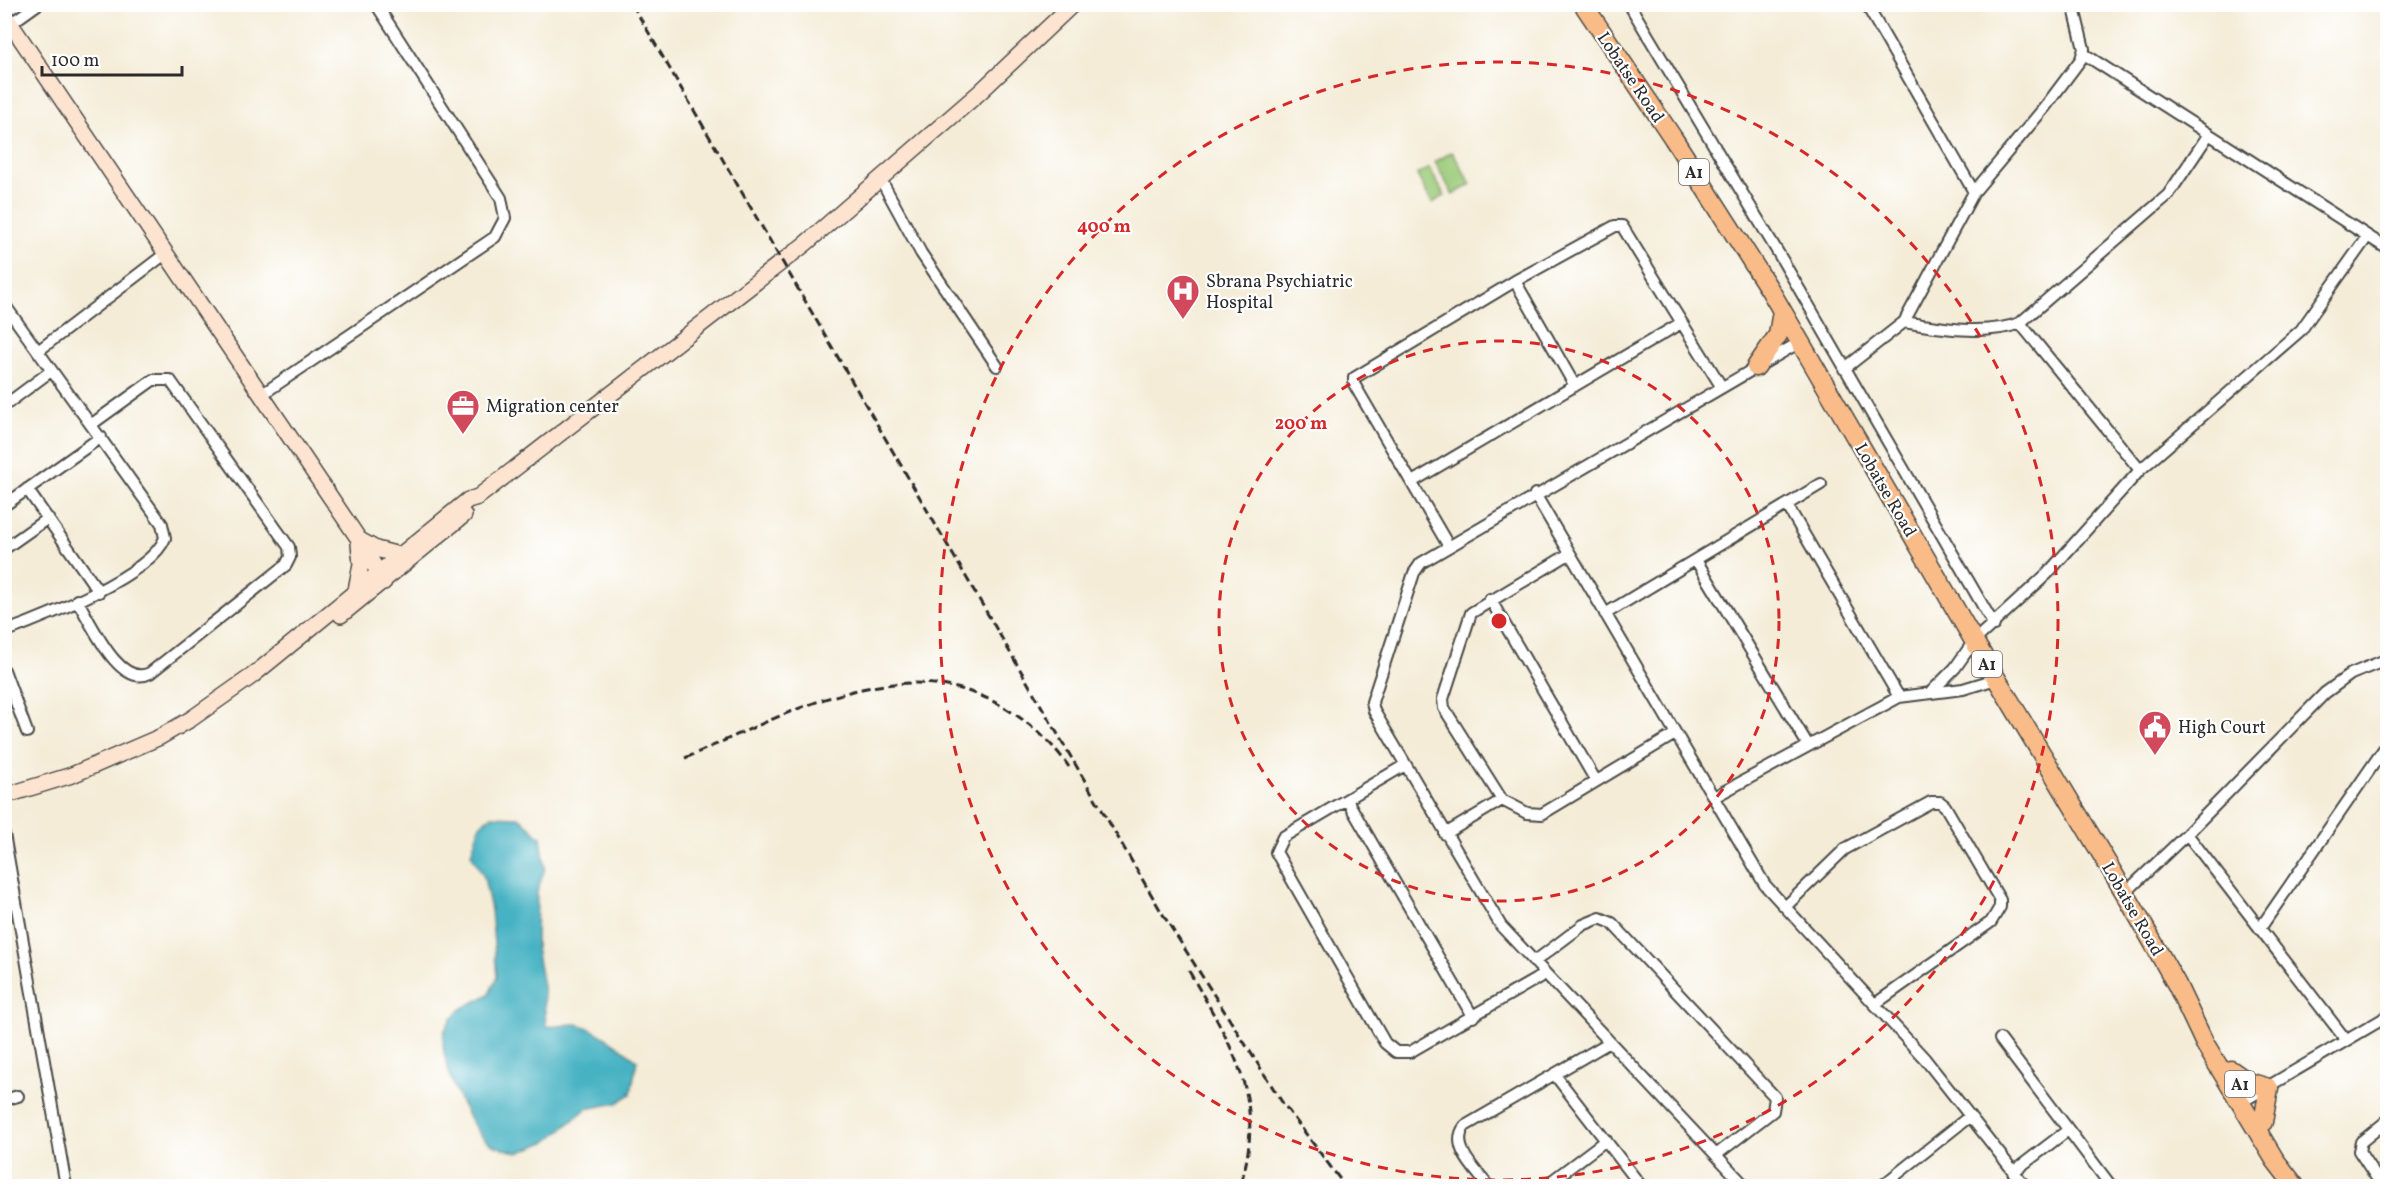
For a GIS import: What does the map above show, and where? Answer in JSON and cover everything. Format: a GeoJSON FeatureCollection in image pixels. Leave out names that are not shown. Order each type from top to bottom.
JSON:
{"type":"FeatureCollection","features":[{"type":"Feature","properties":{"kind":"highway"},"geometry":{"type":"LineString","coordinates":[[1571,4],[1617,56]]}},
{"type":"Feature","properties":{"kind":"highway","name":"Lobatse Road"},"geometry":{"type":"LineString","coordinates":[[1582,4],[1673,138],[1782,311],[1996,679],[2125,893],[2177,985],[2193,1022],[2295,1186]]}},
{"type":"Feature","properties":{"kind":"highway"},"geometry":{"type":"LineString","coordinates":[[1756,367],[1778,336],[1782,311]]}},
{"type":"Feature","properties":{"kind":"highway","name":"Lobatse Road"},"geometry":{"type":"LineString","coordinates":[[2177,985],[2192,1004],[2231,1070],[2244,1101],[2263,1122],[2300,1186]]}},
{"type":"Feature","properties":{"kind":"highway"},"geometry":{"type":"LineString","coordinates":[[2231,1070],[2248,1082],[2269,1088],[2263,1122]]}},
{"type":"Feature","properties":{"kind":"street"},"geometry":{"type":"LineString","coordinates":[[38,4],[8,19],[358,538],[381,577]]}},
{"type":"Feature","properties":{"kind":"street"},"geometry":{"type":"LineString","coordinates":[[261,395],[495,237],[505,218],[501,198],[376,4]]}},
{"type":"Feature","properties":{"kind":"street"},"geometry":{"type":"LineString","coordinates":[[4,796],[72,775],[160,737],[252,676],[356,590],[381,577],[399,555],[468,500],[478,497],[783,261],[980,92],[1073,4]]}},
{"type":"Feature","properties":{"kind":"street"},"geometry":{"type":"LineString","coordinates":[[1629,4],[1994,625]]}},
{"type":"Feature","properties":{"kind":"street"},"geometry":{"type":"LineString","coordinates":[[1866,4],[1974,192]]}},
{"type":"Feature","properties":{"kind":"street"},"geometry":{"type":"LineString","coordinates":[[2073,4],[2084,54],[2388,249]]}},
{"type":"Feature","properties":{"kind":"street"},"geometry":{"type":"LineString","coordinates":[[1844,369],[1904,322],[1974,192],[2045,107],[2084,54]]}},
{"type":"Feature","properties":{"kind":"street"},"geometry":{"type":"LineString","coordinates":[[1904,322],[1934,327],[1994,328],[2020,323],[2168,195],[2209,134]]}},
{"type":"Feature","properties":{"kind":"street"},"geometry":{"type":"LineString","coordinates":[[880,178],[921,253],[997,366]]}},
{"type":"Feature","properties":{"kind":"street"},"geometry":{"type":"LineString","coordinates":[[1448,545],[1354,384],[1354,378],[1515,281],[1616,226],[1622,225],[1721,386]]}},
{"type":"Feature","properties":{"kind":"street"},"geometry":{"type":"LineString","coordinates":[[1932,691],[1955,668],[1974,641],[2047,574],[2140,470],[2301,330],[2367,237]]}},
{"type":"Feature","properties":{"kind":"street"},"geometry":{"type":"LineString","coordinates":[[38,351],[165,254]]}},
{"type":"Feature","properties":{"kind":"street"},"geometry":{"type":"LineString","coordinates":[[1515,281],[1575,386]]}},
{"type":"Feature","properties":{"kind":"street"},"geometry":{"type":"LineString","coordinates":[[4,632],[99,592],[151,556],[165,538],[162,524],[5,306]]}},
{"type":"Feature","properties":{"kind":"street"},"geometry":{"type":"LineString","coordinates":[[1412,482],[1681,323]]}},
{"type":"Feature","properties":{"kind":"street"},"geometry":{"type":"LineString","coordinates":[[2020,323],[2140,470]]}},
{"type":"Feature","properties":{"kind":"street"},"geometry":{"type":"LineString","coordinates":[[1746,1186],[1501,926],[1405,765],[1374,711],[1372,702],[1414,573],[1421,562],[1800,342]]}},
{"type":"Feature","properties":{"kind":"street"},"geometry":{"type":"LineString","coordinates":[[4,406],[51,371]]}},
{"type":"Feature","properties":{"kind":"street"},"geometry":{"type":"LineString","coordinates":[[77,600],[118,666],[131,676],[138,677],[150,673],[286,565],[291,558],[289,547],[170,380],[153,380],[92,424]]}},
{"type":"Feature","properties":{"kind":"street"},"geometry":{"type":"LineString","coordinates":[[4,505],[101,437]]}},
{"type":"Feature","properties":{"kind":"street"},"geometry":{"type":"LineString","coordinates":[[1605,614],[1821,484]]}},
{"type":"Feature","properties":{"kind":"street"},"geometry":{"type":"LineString","coordinates":[[27,489],[99,592]]}},
{"type":"Feature","properties":{"kind":"street"},"geometry":{"type":"LineString","coordinates":[[1535,494],[1765,885],[1925,1059],[2025,1186]]}},
{"type":"Feature","properties":{"kind":"street"},"geometry":{"type":"LineString","coordinates":[[252,676],[269,669],[381,577],[474,508],[478,497]]}},
{"type":"Feature","properties":{"kind":"street"},"geometry":{"type":"LineString","coordinates":[[1787,505],[1899,697]]}},
{"type":"Feature","properties":{"kind":"street"},"geometry":{"type":"LineString","coordinates":[[4,549],[48,518]]}},
{"type":"Feature","properties":{"kind":"street"},"geometry":{"type":"LineString","coordinates":[[358,538],[376,549],[399,555]]}},
{"type":"Feature","properties":{"kind":"street"},"geometry":{"type":"LineString","coordinates":[[356,590],[361,564],[358,538]]}},
{"type":"Feature","properties":{"kind":"street"},"geometry":{"type":"LineString","coordinates":[[1569,554],[1490,599],[1468,617],[1443,708],[1502,800],[1527,813],[1539,814],[1675,734]]}},
{"type":"Feature","properties":{"kind":"street"},"geometry":{"type":"LineString","coordinates":[[1696,560],[1808,745]]}},
{"type":"Feature","properties":{"kind":"street"},"geometry":{"type":"LineString","coordinates":[[1490,599],[1596,781]]}},
{"type":"Feature","properties":{"kind":"street"},"geometry":{"type":"LineString","coordinates":[[2125,893],[2187,834],[2320,698],[2352,674],[2385,663]]}},
{"type":"Feature","properties":{"kind":"street"},"geometry":{"type":"LineString","coordinates":[[4,670],[27,732]]}},
{"type":"Feature","properties":{"kind":"street"},"geometry":{"type":"LineString","coordinates":[[1714,797],[1899,697],[1932,691],[1963,689],[1996,679]]}},
{"type":"Feature","properties":{"kind":"street"},"geometry":{"type":"LineString","coordinates":[[2261,927],[2388,743]]}},
{"type":"Feature","properties":{"kind":"street"},"geometry":{"type":"LineString","coordinates":[[1405,765],[1283,837],[1276,856],[1385,1043],[1401,1054],[1410,1052],[1545,974]]}},
{"type":"Feature","properties":{"kind":"street"},"geometry":{"type":"LineString","coordinates":[[1347,800],[1473,1017]]}},
{"type":"Feature","properties":{"kind":"street"},"geometry":{"type":"LineString","coordinates":[[1445,834],[1502,800]]}},
{"type":"Feature","properties":{"kind":"street"},"geometry":{"type":"LineString","coordinates":[[1785,907],[1850,846],[1931,802],[1945,806],[2000,900],[2000,907],[1991,922],[1875,1004]]}},
{"type":"Feature","properties":{"kind":"street"},"geometry":{"type":"LineString","coordinates":[[4,834],[66,1186]]}},
{"type":"Feature","properties":{"kind":"street"},"geometry":{"type":"LineString","coordinates":[[2187,834],[2346,1040]]}},
{"type":"Feature","properties":{"kind":"street"},"geometry":{"type":"LineString","coordinates":[[1534,962],[1583,925],[1600,918],[1612,923],[1683,998],[1775,1098],[1773,1111],[1716,1155]]}},
{"type":"Feature","properties":{"kind":"street"},"geometry":{"type":"LineString","coordinates":[[2244,1101],[2388,1016]]}},
{"type":"Feature","properties":{"kind":"street"},"geometry":{"type":"LineString","coordinates":[[2000,1039],[2111,1186]]}},
{"type":"Feature","properties":{"kind":"street"},"geometry":{"type":"LineString","coordinates":[[1488,1186],[1461,1149],[1461,1132],[1465,1126],[1610,1042]]}},
{"type":"Feature","properties":{"kind":"street"},"geometry":{"type":"LineString","coordinates":[[1555,1075],[1641,1186]]}},
{"type":"Feature","properties":{"kind":"street"},"geometry":{"type":"LineString","coordinates":[[4,1100],[18,1096]]}},
{"type":"Feature","properties":{"kind":"street"},"geometry":{"type":"LineString","coordinates":[[1882,1186],[1970,1116]]}},
{"type":"Feature","properties":{"kind":"street"},"geometry":{"type":"LineString","coordinates":[[2382,1186],[2359,1151],[2365,1137],[2388,1120]]}},
{"type":"Feature","properties":{"kind":"street"},"geometry":{"type":"LineString","coordinates":[[2013,1172],[2068,1130]]}},
{"type":"Feature","properties":{"kind":"street"},"geometry":{"type":"LineString","coordinates":[[1545,1186],[1606,1140]]}},
{"type":"Feature","properties":{"kind":"green space"},"geometry":{"type":"Polygon","coordinates":[[[1452,152],[1471,184],[1453,195],[1435,162],[1452,152]]]}},
{"type":"Feature","properties":{"kind":"green space"},"geometry":{"type":"Polygon","coordinates":[[[1429,168],[1445,196],[1432,203],[1417,175],[1429,168]]]}},
{"type":"Feature","properties":{"kind":"water"},"geometry":{"type":"Polygon","coordinates":[[[491,816],[519,817],[541,837],[545,868],[537,892],[536,948],[543,986],[546,1026],[557,1027],[573,1024],[588,1027],[637,1060],[631,1094],[617,1103],[586,1109],[548,1141],[518,1153],[491,1144],[480,1134],[462,1105],[444,1053],[443,1039],[446,1028],[455,1014],[489,994],[497,977],[491,910],[484,877],[471,854],[480,825],[491,816]]]}},
{"type":"Feature","properties":{"kind":"railway"},"geometry":{"type":"LineString","coordinates":[[632,4],[1162,913],[1282,1102],[1345,1186]]}},
{"type":"Feature","properties":{"kind":"railway"},"geometry":{"type":"LineString","coordinates":[[685,758],[802,707],[843,694],[884,685],[925,683],[965,690],[1005,708],[1040,734],[1069,767]]}},
{"type":"Feature","properties":{"kind":"railway"},"geometry":{"type":"LineString","coordinates":[[1189,971],[1219,1023],[1241,1073],[1250,1126],[1248,1155],[1240,1186]]}},
{"type":"Feature","properties":{"kind":"place","name":"Sbrana Psychiatric Hospital"},"geometry":{"type":"Point","coordinates":[1183,320]}},
{"type":"Feature","properties":{"kind":"place","name":"Migration center"},"geometry":{"type":"Point","coordinates":[463,435]}},
{"type":"Feature","properties":{"kind":"place","name":"High Court"},"geometry":{"type":"Point","coordinates":[2155,756]}}]}
